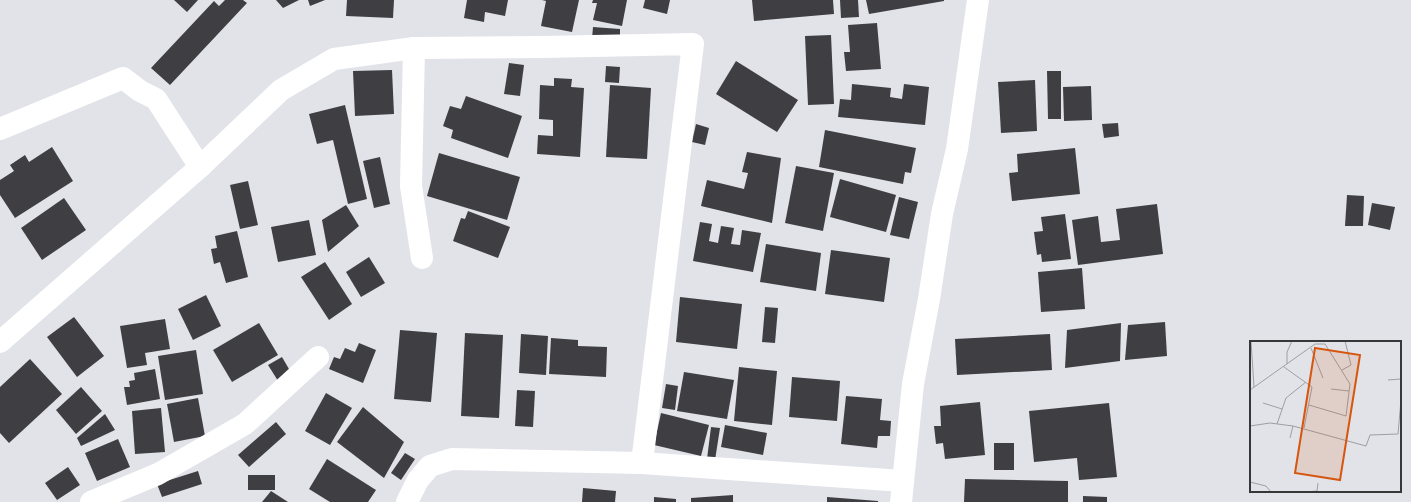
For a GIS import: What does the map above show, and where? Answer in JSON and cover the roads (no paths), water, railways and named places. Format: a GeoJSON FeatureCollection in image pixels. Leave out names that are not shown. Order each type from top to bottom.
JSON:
{"type":"FeatureCollection","features":[{"type":"Feature","properties":{"kind":"street"},"geometry":{"type":"LineString","coordinates":[[408,502],[418,480],[430,466],[452,459],[642,462],[902,491],[913,384],[929,299],[942,214],[957,149],[978,0]]}},
{"type":"Feature","properties":{"kind":"street"},"geometry":{"type":"LineString","coordinates":[[0,342],[200,167],[281,90],[334,59],[414,48],[693,44],[642,462]]}},
{"type":"Feature","properties":{"kind":"street"},"geometry":{"type":"LineString","coordinates":[[414,48],[411,186],[422,258]]}},
{"type":"Feature","properties":{"kind":"street"},"geometry":{"type":"LineString","coordinates":[[0,129],[123,78],[140,91],[156,99],[200,167]]}},
{"type":"Feature","properties":{"kind":"street"},"geometry":{"type":"LineString","coordinates":[[91,502],[158,474],[245,424],[318,357]]}}]}
